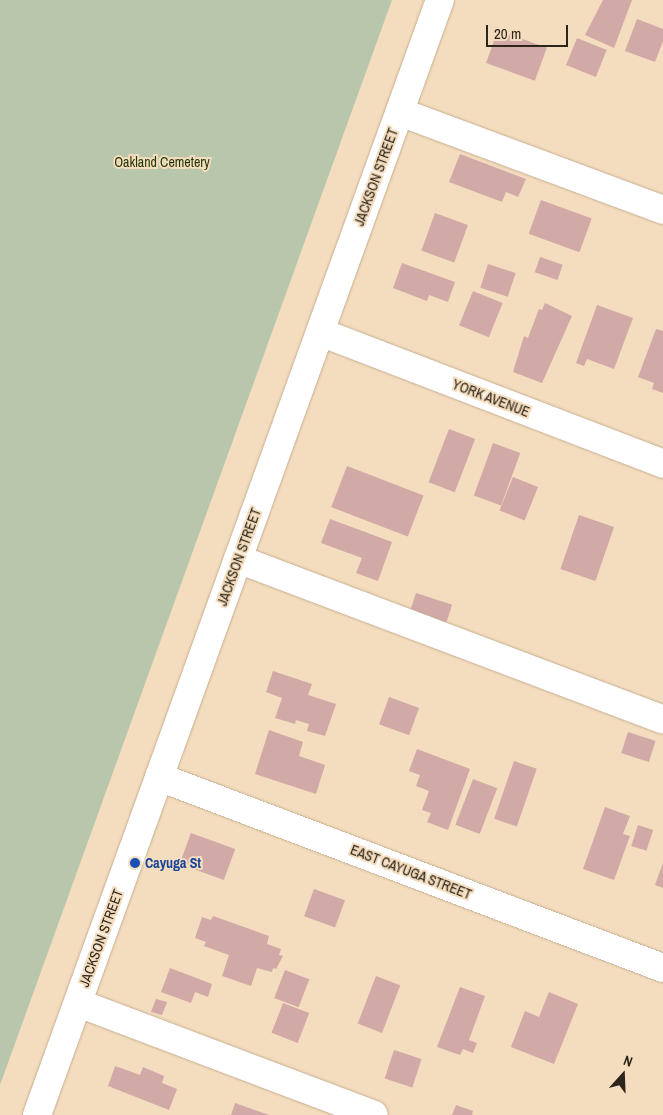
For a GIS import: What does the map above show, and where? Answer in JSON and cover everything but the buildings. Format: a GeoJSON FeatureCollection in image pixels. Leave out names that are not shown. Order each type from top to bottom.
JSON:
{"type":"FeatureCollection","features":[{"type":"Feature","properties":{"kind":"street","name":"JACKSON STREET"},"geometry":{"type":"LineString","coordinates":[[37,1115],[440,0]]}},
{"type":"Feature","properties":{"kind":"street"},"geometry":{"type":"LineString","coordinates":[[400,112],[663,210]]}},
{"type":"Feature","properties":{"kind":"street","name":"YORK AVENUE"},"geometry":{"type":"LineString","coordinates":[[320,332],[663,464]]}},
{"type":"Feature","properties":{"kind":"street"},"geometry":{"type":"LineString","coordinates":[[238,559],[663,720]]}},
{"type":"Feature","properties":{"kind":"street","name":"EAST CAYUGA STREET"},"geometry":{"type":"LineString","coordinates":[[159,777],[663,968]]}},
{"type":"Feature","properties":{"kind":"street"},"geometry":{"type":"LineString","coordinates":[[78,1003],[374,1115]]}},
{"type":"Feature","properties":{"kind":"green space","name":"Oakland Cemetery"},"geometry":{"type":"Polygon","coordinates":[[[0,0],[392,0],[0,1085],[0,0]]]}},
{"type":"Feature","properties":{"kind":"place","name":"Cayuga St"},"geometry":{"type":"Point","coordinates":[135,863]}}]}
